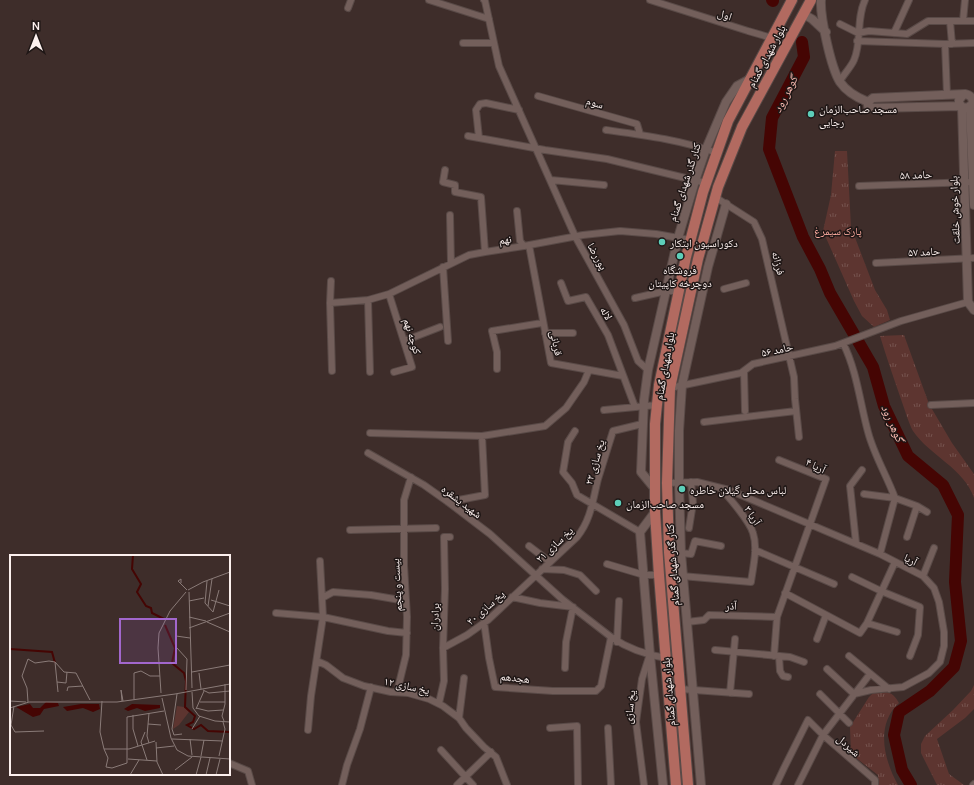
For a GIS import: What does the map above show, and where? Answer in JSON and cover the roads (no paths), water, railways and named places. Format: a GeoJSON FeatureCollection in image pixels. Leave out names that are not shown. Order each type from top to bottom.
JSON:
{"type":"FeatureCollection","features":[{"type":"Feature","properties":{"kind":"highway","name":"بلوار شهدای گمنام"},"geometry":{"type":"LineString","coordinates":[[676,785],[655,512],[656,405],[678,291],[690,240],[706,184],[728,121],[792,0]]}},
{"type":"Feature","properties":{"kind":"highway","name":"بلوار شهدای گمنام"},"geometry":{"type":"LineString","coordinates":[[688,785],[670,576],[667,483],[670,388],[698,259],[717,192],[742,127],[811,0]]}},
{"type":"Feature","properties":{"kind":"highway"},"geometry":{"type":"LineString","coordinates":[[706,184],[717,192]]}},
{"type":"Feature","properties":{"kind":"street"},"geometry":{"type":"LineString","coordinates":[[348,8],[352,0]]}},
{"type":"Feature","properties":{"kind":"street"},"geometry":{"type":"LineString","coordinates":[[429,0],[489,19]]}},
{"type":"Feature","properties":{"kind":"street","name":"پوررضا"},"geometry":{"type":"LineString","coordinates":[[485,0],[499,66],[575,236],[624,325],[638,361],[648,370]]}},
{"type":"Feature","properties":{"kind":"street","name":"اول"},"geometry":{"type":"LineString","coordinates":[[650,0],[772,38]]}},
{"type":"Feature","properties":{"kind":"street"},"geometry":{"type":"LineString","coordinates":[[821,0],[821,7],[833,62],[840,81],[851,92],[868,102],[868,106],[874,108],[968,106]]}},
{"type":"Feature","properties":{"kind":"street"},"geometry":{"type":"LineString","coordinates":[[840,81],[854,60],[860,13],[865,0]]}},
{"type":"Feature","properties":{"kind":"street"},"geometry":{"type":"LineString","coordinates":[[894,33],[909,0]]}},
{"type":"Feature","properties":{"kind":"street"},"geometry":{"type":"LineString","coordinates":[[963,21],[965,0]]}},
{"type":"Feature","properties":{"kind":"street"},"geometry":{"type":"LineString","coordinates":[[803,14],[812,18],[826,32]]}},
{"type":"Feature","properties":{"kind":"street"},"geometry":{"type":"LineString","coordinates":[[840,24],[858,33],[869,31],[907,34],[928,21],[974,21]]}},
{"type":"Feature","properties":{"kind":"street"},"geometry":{"type":"LineString","coordinates":[[950,21],[952,44]]}},
{"type":"Feature","properties":{"kind":"street"},"geometry":{"type":"LineString","coordinates":[[907,34],[907,43]]}},
{"type":"Feature","properties":{"kind":"street"},"geometry":{"type":"LineString","coordinates":[[857,41],[945,44],[974,43]]}},
{"type":"Feature","properties":{"kind":"street"},"geometry":{"type":"LineString","coordinates":[[463,43],[494,43]]}},
{"type":"Feature","properties":{"kind":"street"},"geometry":{"type":"LineString","coordinates":[[945,44],[947,95]]}},
{"type":"Feature","properties":{"kind":"street","name":"کنار گذر شهدای گمنام"},"geometry":{"type":"LineString","coordinates":[[655,489],[641,472],[642,424],[639,406],[678,238],[695,181],[706,149],[726,102],[737,86],[750,79]]}},
{"type":"Feature","properties":{"kind":"street"},"geometry":{"type":"LineString","coordinates":[[868,102],[873,98],[968,95],[972,99],[968,106]]}},
{"type":"Feature","properties":{"kind":"street"},"geometry":{"type":"LineString","coordinates":[[968,95],[959,100],[968,106]]}},
{"type":"Feature","properties":{"kind":"street","name":"سوم"},"geometry":{"type":"LineString","coordinates":[[538,96],[637,124],[640,134]]}},
{"type":"Feature","properties":{"kind":"street"},"geometry":{"type":"LineString","coordinates":[[479,138],[476,110],[480,104],[486,103],[519,110]]}},
{"type":"Feature","properties":{"kind":"street","name":"بلوار خوش خلقت"},"geometry":{"type":"LineString","coordinates":[[968,106],[973,153],[972,182],[974,205]]}},
{"type":"Feature","properties":{"kind":"street","name":"بلوار خوش خلقت"},"geometry":{"type":"LineString","coordinates":[[968,106],[964,182],[964,206],[970,258],[968,302]]}},
{"type":"Feature","properties":{"kind":"street"},"geometry":{"type":"LineString","coordinates":[[606,130],[640,134],[706,149],[717,153]]}},
{"type":"Feature","properties":{"kind":"street"},"geometry":{"type":"LineString","coordinates":[[468,136],[607,159],[706,184]]}},
{"type":"Feature","properties":{"kind":"street"},"geometry":{"type":"LineString","coordinates":[[445,170],[443,182],[455,185],[455,192],[481,197],[485,252]]}},
{"type":"Feature","properties":{"kind":"street"},"geometry":{"type":"LineString","coordinates":[[551,180],[604,185]]}},
{"type":"Feature","properties":{"kind":"street","name":"حامد ۵۸"},"geometry":{"type":"LineString","coordinates":[[859,186],[972,182]]}},
{"type":"Feature","properties":{"kind":"street","name":"فرزانه"},"geometry":{"type":"LineString","coordinates":[[717,192],[726,204],[754,222],[762,239],[794,377],[799,437]]}},
{"type":"Feature","properties":{"kind":"street","name":"کنار گذر شهدای گمنام"},"geometry":{"type":"LineString","coordinates":[[701,785],[681,553],[679,431],[682,385],[708,268],[726,204]]}},
{"type":"Feature","properties":{"kind":"street"},"geometry":{"type":"LineString","coordinates":[[964,206],[974,205]]}},
{"type":"Feature","properties":{"kind":"street","name":"قربانی"},"geometry":{"type":"LineString","coordinates":[[517,211],[520,241],[526,246],[551,363],[624,376]]}},
{"type":"Feature","properties":{"kind":"street"},"geometry":{"type":"LineString","coordinates":[[450,215],[451,263]]}},
{"type":"Feature","properties":{"kind":"street","name":"نهم"},"geometry":{"type":"LineString","coordinates":[[330,303],[368,300],[389,294],[469,255],[575,236],[620,230],[690,240]]}},
{"type":"Feature","properties":{"kind":"street","name":"حامد ۵۷"},"geometry":{"type":"LineString","coordinates":[[876,263],[970,258]]}},
{"type":"Feature","properties":{"kind":"street"},"geometry":{"type":"LineString","coordinates":[[443,267],[448,341]]}},
{"type":"Feature","properties":{"kind":"street"},"geometry":{"type":"LineString","coordinates":[[331,281],[330,303],[332,371]]}},
{"type":"Feature","properties":{"kind":"street","name":"لاله"},"geometry":{"type":"LineString","coordinates":[[561,283],[568,301],[586,297],[608,335],[624,376]]}},
{"type":"Feature","properties":{"kind":"street"},"geometry":{"type":"LineString","coordinates":[[724,288],[746,283]]}},
{"type":"Feature","properties":{"kind":"street"},"geometry":{"type":"LineString","coordinates":[[636,298],[666,291],[678,291]]}},
{"type":"Feature","properties":{"kind":"street","name":"کوچه نهم"},"geometry":{"type":"LineString","coordinates":[[389,294],[412,367],[394,372]]}},
{"type":"Feature","properties":{"kind":"street"},"geometry":{"type":"LineString","coordinates":[[368,300],[370,372]]}},
{"type":"Feature","properties":{"kind":"street"},"geometry":{"type":"LineString","coordinates":[[968,302],[974,310]]}},
{"type":"Feature","properties":{"kind":"street","name":"حامد ۵۶"},"geometry":{"type":"LineString","coordinates":[[670,388],[741,374],[753,364],[843,343],[901,321],[968,302]]}},
{"type":"Feature","properties":{"kind":"street"},"geometry":{"type":"LineString","coordinates":[[497,369],[497,352],[492,331],[542,323]]}},
{"type":"Feature","properties":{"kind":"street"},"geometry":{"type":"LineString","coordinates":[[683,325],[695,328]]}},
{"type":"Feature","properties":{"kind":"street"},"geometry":{"type":"LineString","coordinates":[[404,341],[440,327]]}},
{"type":"Feature","properties":{"kind":"street"},"geometry":{"type":"LineString","coordinates":[[544,333],[573,333]]}},
{"type":"Feature","properties":{"kind":"street"},"geometry":{"type":"LineString","coordinates":[[843,343],[857,384],[868,433],[873,448],[895,498],[880,554]]}},
{"type":"Feature","properties":{"kind":"street"},"geometry":{"type":"LineString","coordinates":[[370,433],[482,436],[545,426],[566,408],[584,382],[590,370]]}},
{"type":"Feature","properties":{"kind":"street"},"geometry":{"type":"LineString","coordinates":[[744,371],[745,411]]}},
{"type":"Feature","properties":{"kind":"street"},"geometry":{"type":"LineString","coordinates":[[624,376],[639,406]]}},
{"type":"Feature","properties":{"kind":"street"},"geometry":{"type":"LineString","coordinates":[[931,405],[974,403]]}},
{"type":"Feature","properties":{"kind":"street"},"geometry":{"type":"LineString","coordinates":[[604,410],[656,405]]}},
{"type":"Feature","properties":{"kind":"street"},"geometry":{"type":"LineString","coordinates":[[704,422],[796,411]]}},
{"type":"Feature","properties":{"kind":"street","name":"یخ سازی ۲۲"},"geometry":{"type":"LineString","coordinates":[[592,504],[613,431],[642,424]]}},
{"type":"Feature","properties":{"kind":"street"},"geometry":{"type":"LineString","coordinates":[[575,431],[568,442],[563,472],[572,483],[577,495],[640,532],[663,785]]}},
{"type":"Feature","properties":{"kind":"street"},"geometry":{"type":"LineString","coordinates":[[448,502],[485,495],[482,436]]}},
{"type":"Feature","properties":{"kind":"street","name":"شهید یشقره"},"geometry":{"type":"LineString","coordinates":[[368,454],[410,477],[448,502],[490,534],[535,575]]}},
{"type":"Feature","properties":{"kind":"street","name":"آریا ۴"},"geometry":{"type":"LineString","coordinates":[[779,460],[826,479],[811,524]]}},
{"type":"Feature","properties":{"kind":"street"},"geometry":{"type":"LineString","coordinates":[[856,544],[850,486],[862,470]]}},
{"type":"Feature","properties":{"kind":"street","name":"بیست و پنجم"},"geometry":{"type":"LineString","coordinates":[[397,692],[406,655],[407,633],[404,500],[410,477]]}},
{"type":"Feature","properties":{"kind":"street"},"geometry":{"type":"LineString","coordinates":[[689,528],[693,503],[691,482]]}},
{"type":"Feature","properties":{"kind":"street","name":"آریا"},"geometry":{"type":"LineString","coordinates":[[667,483],[691,482],[729,490],[880,554],[923,576],[934,588],[939,602],[944,632],[944,646],[940,662],[929,673],[902,687],[871,690],[854,694]]}},
{"type":"Feature","properties":{"kind":"street","name":"آریا ۳"},"geometry":{"type":"LineString","coordinates":[[683,576],[751,582],[755,550],[754,533],[734,503],[720,488]]}},
{"type":"Feature","properties":{"kind":"street"},"geometry":{"type":"LineString","coordinates":[[864,494],[895,498],[917,506],[927,512]]}},
{"type":"Feature","properties":{"kind":"street","name":"یخ سازی ۲۱"},"geometry":{"type":"LineString","coordinates":[[535,575],[578,537],[584,529],[592,504]]}},
{"type":"Feature","properties":{"kind":"street"},"geometry":{"type":"LineString","coordinates":[[907,537],[917,506]]}},
{"type":"Feature","properties":{"kind":"street","name":"کنار گذر شهدای گمنام"},"geometry":{"type":"LineString","coordinates":[[640,532],[655,512]]}},
{"type":"Feature","properties":{"kind":"street"},"geometry":{"type":"LineString","coordinates":[[788,677],[783,676],[780,672],[777,656],[777,617],[811,524]]}},
{"type":"Feature","properties":{"kind":"street"},"geometry":{"type":"LineString","coordinates":[[350,530],[436,528]]}},
{"type":"Feature","properties":{"kind":"street","name":"برادران"},"geometry":{"type":"LineString","coordinates":[[439,703],[444,681],[444,537],[450,537]]}},
{"type":"Feature","properties":{"kind":"street"},"geometry":{"type":"LineString","coordinates":[[681,553],[691,554],[695,541],[721,546]]}},
{"type":"Feature","properties":{"kind":"street"},"geometry":{"type":"LineString","coordinates":[[529,546],[550,562]]}},
{"type":"Feature","properties":{"kind":"street"},"geometry":{"type":"LineString","coordinates":[[923,576],[934,548]]}},
{"type":"Feature","properties":{"kind":"street"},"geometry":{"type":"LineString","coordinates":[[755,550],[834,584]]}},
{"type":"Feature","properties":{"kind":"street"},"geometry":{"type":"LineString","coordinates":[[308,730],[311,696],[323,617],[320,561]]}},
{"type":"Feature","properties":{"kind":"street"},"geometry":{"type":"LineString","coordinates":[[785,593],[860,633],[867,623],[896,562]]}},
{"type":"Feature","properties":{"kind":"street"},"geometry":{"type":"LineString","coordinates":[[607,564],[644,575],[659,575]]}},
{"type":"Feature","properties":{"kind":"street"},"geometry":{"type":"LineString","coordinates":[[542,569],[564,570],[580,575],[596,591]]}},
{"type":"Feature","properties":{"kind":"street"},"geometry":{"type":"LineString","coordinates":[[535,575],[572,608],[617,642],[650,655],[666,658]]}},
{"type":"Feature","properties":{"kind":"street","name":"یخ سازی ۲۰"},"geometry":{"type":"LineString","coordinates":[[443,648],[467,635],[484,622],[535,575]]}},
{"type":"Feature","properties":{"kind":"street"},"geometry":{"type":"LineString","coordinates":[[670,576],[683,576]]}},
{"type":"Feature","properties":{"kind":"street"},"geometry":{"type":"LineString","coordinates":[[852,577],[920,607],[918,635],[910,656]]}},
{"type":"Feature","properties":{"kind":"street"},"geometry":{"type":"LineString","coordinates":[[322,598],[333,592],[371,595],[406,601]]}},
{"type":"Feature","properties":{"kind":"street"},"geometry":{"type":"LineString","coordinates":[[512,597],[572,608]]}},
{"type":"Feature","properties":{"kind":"street"},"geometry":{"type":"LineString","coordinates":[[617,642],[619,601]]}},
{"type":"Feature","properties":{"kind":"street"},"geometry":{"type":"LineString","coordinates":[[565,668],[566,642],[572,608]]}},
{"type":"Feature","properties":{"kind":"street"},"geometry":{"type":"LineString","coordinates":[[276,613],[323,617],[388,631],[407,633]]}},
{"type":"Feature","properties":{"kind":"street","name":"آذر"},"geometry":{"type":"LineString","coordinates":[[686,622],[704,620],[709,615],[777,617]]}},
{"type":"Feature","properties":{"kind":"street"},"geometry":{"type":"LineString","coordinates":[[817,639],[826,615]]}},
{"type":"Feature","properties":{"kind":"street","name":"هجدهم"},"geometry":{"type":"LineString","coordinates":[[484,622],[495,687],[554,691],[596,691],[601,686],[610,637]]}},
{"type":"Feature","properties":{"kind":"street"},"geometry":{"type":"LineString","coordinates":[[867,623],[897,632]]}},
{"type":"Feature","properties":{"kind":"street"},"geometry":{"type":"LineString","coordinates":[[730,692],[734,639]]}},
{"type":"Feature","properties":{"kind":"street"},"geometry":{"type":"LineString","coordinates":[[715,650],[790,656],[804,662]]}},
{"type":"Feature","properties":{"kind":"street","name":"یخ سازی"},"geometry":{"type":"LineString","coordinates":[[644,785],[636,722],[642,679],[650,655]]}},
{"type":"Feature","properties":{"kind":"street"},"geometry":{"type":"LineString","coordinates":[[849,656],[888,689]]}},
{"type":"Feature","properties":{"kind":"street","name":"یخ سازی ۱۲"},"geometry":{"type":"LineString","coordinates":[[317,661],[326,665],[343,678],[371,687],[408,693],[439,703],[459,718],[466,728],[484,747],[496,757],[507,785]]}},
{"type":"Feature","properties":{"kind":"street"},"geometry":{"type":"LineString","coordinates":[[827,669],[854,694]]}},
{"type":"Feature","properties":{"kind":"street"},"geometry":{"type":"LineString","coordinates":[[798,785],[823,735],[870,674]]}},
{"type":"Feature","properties":{"kind":"street"},"geometry":{"type":"LineString","coordinates":[[459,718],[464,678]]}},
{"type":"Feature","properties":{"kind":"street"},"geometry":{"type":"LineString","coordinates":[[342,785],[347,765],[360,729],[371,687]]}},
{"type":"Feature","properties":{"kind":"street"},"geometry":{"type":"LineString","coordinates":[[680,688],[749,694]]}},
{"type":"Feature","properties":{"kind":"street"},"geometry":{"type":"LineString","coordinates":[[820,694],[850,723]]}},
{"type":"Feature","properties":{"kind":"street","name":"شیردل"},"geometry":{"type":"LineString","coordinates":[[776,785],[808,720],[875,780],[875,785]]}},
{"type":"Feature","properties":{"kind":"street"},"geometry":{"type":"LineString","coordinates":[[683,722],[696,722]]}},
{"type":"Feature","properties":{"kind":"street"},"geometry":{"type":"LineString","coordinates":[[550,728],[577,726],[578,785]]}},
{"type":"Feature","properties":{"kind":"street"},"geometry":{"type":"LineString","coordinates":[[608,728],[611,785]]}},
{"type":"Feature","properties":{"kind":"street"},"geometry":{"type":"LineString","coordinates":[[441,750],[473,785]]}},
{"type":"Feature","properties":{"kind":"street"},"geometry":{"type":"LineString","coordinates":[[457,785],[491,752]]}},
{"type":"Feature","properties":{"kind":"street"},"geometry":{"type":"LineString","coordinates":[[686,754],[698,753]]}},
{"type":"Feature","properties":{"kind":"street"},"geometry":{"type":"LineString","coordinates":[[230,763],[248,771],[252,785]]}},
{"type":"Feature","properties":{"kind":"waterway","name":"گوهر رود"},"geometry":{"type":"LineString","coordinates":[[802,42],[804,57],[772,118],[769,149],[803,237],[820,269],[830,293],[873,367],[884,406],[908,456],[943,485],[958,515],[955,582],[961,641],[954,667],[930,691],[899,712],[894,735],[902,770],[911,785]]}},
{"type":"Feature","properties":{"kind":"place","name":"مسجد صاحب‌الزمان رجایی"},"geometry":{"type":"Point","coordinates":[811,114]}},
{"type":"Feature","properties":{"kind":"place","name":"دکوراسیون ابتکار"},"geometry":{"type":"Point","coordinates":[662,242]}},
{"type":"Feature","properties":{"kind":"place","name":"فروشگاه دوچرخه کاپیتان"},"geometry":{"type":"Point","coordinates":[680,256]}},
{"type":"Feature","properties":{"kind":"place","name":"لباس محلی گیلان خاطره"},"geometry":{"type":"Point","coordinates":[682,489]}},
{"type":"Feature","properties":{"kind":"place","name":"مسجد صاحب‌الزمان"},"geometry":{"type":"Point","coordinates":[618,503]}},
{"type":"Feature","properties":{"kind":"park label","name":"پارک سیمرغ"},"geometry":{"type":"Point","coordinates":[838,230]}}]}
